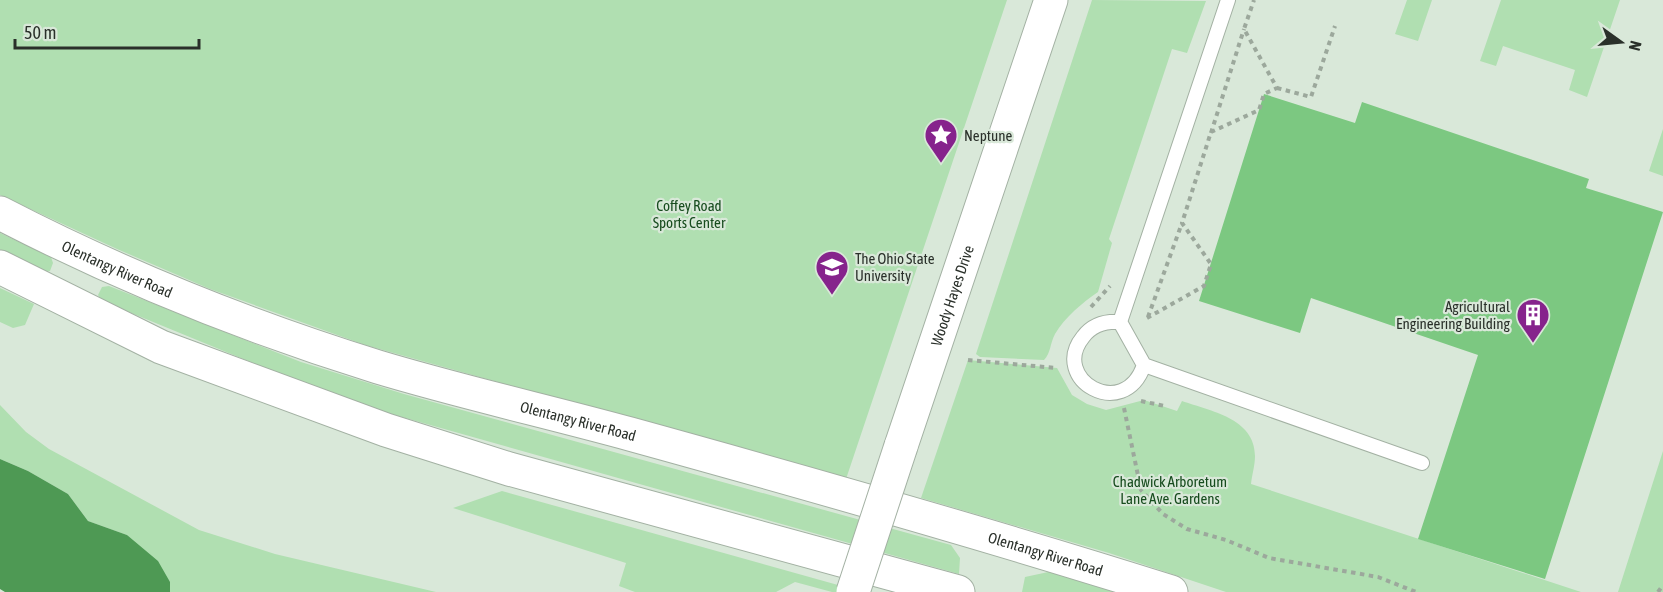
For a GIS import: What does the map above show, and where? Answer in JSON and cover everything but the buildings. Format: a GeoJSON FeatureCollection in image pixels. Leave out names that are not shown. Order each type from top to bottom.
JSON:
{"type":"FeatureCollection","features":[{"type":"Feature","properties":{"kind":"main road","name":"Woody Hayes Drive"},"geometry":{"type":"LineString","coordinates":[[853,592],[1051,0]]}},
{"type":"Feature","properties":{"kind":"main road","name":"Olentangy River Road"},"geometry":{"type":"LineString","coordinates":[[0,213],[42,235],[157,286],[270,330],[380,367],[812,484],[1171,592]]}},
{"type":"Feature","properties":{"kind":"main road"},"geometry":{"type":"LineString","coordinates":[[0,267],[161,347],[386,430],[509,469],[958,592]]}},
{"type":"Feature","properties":{"kind":"lane"},"geometry":{"type":"LineString","coordinates":[[1228,0],[1120,322],[1144,365],[1422,462]]}},
{"type":"Feature","properties":{"kind":"lane"},"geometry":{"type":"LineString","coordinates":[[1120,322],[1107,321],[1098,325],[1087,332],[1079,342],[1074,354],[1079,378],[1090,387],[1115,394],[1129,388],[1139,380],[1144,365]]}},
{"type":"Feature","properties":{"kind":"path"},"geometry":{"type":"LineString","coordinates":[[1182,223],[1211,264],[1204,286],[1148,318],[1182,223],[1254,0]]}},
{"type":"Feature","properties":{"kind":"path"},"geometry":{"type":"LineString","coordinates":[[1211,132],[1259,110],[1264,94],[1277,88],[1311,97],[1335,26]]}},
{"type":"Feature","properties":{"kind":"path"},"geometry":{"type":"LineString","coordinates":[[1244,29],[1277,88]]}},
{"type":"Feature","properties":{"kind":"path"},"geometry":{"type":"LineString","coordinates":[[968,360],[1057,368]]}},
{"type":"Feature","properties":{"kind":"path"},"geometry":{"type":"LineString","coordinates":[[1124,407],[1141,490],[1163,514],[1187,529],[1226,540],[1269,558],[1378,577],[1416,592]]}},
{"type":"Feature","properties":{"kind":"path"},"geometry":{"type":"LineString","coordinates":[[1658,592],[1663,585]]}},
{"type":"Feature","properties":{"kind":"green space","name":"Coffey Road Sports Center"},"geometry":{"type":"Polygon","coordinates":[[[0,0],[1007,0],[846,479],[365,345],[210,289],[0,195],[0,0]]]}},
{"type":"Feature","properties":{"kind":"green space"},"geometry":{"type":"Polygon","coordinates":[[[1092,0],[1206,1],[1187,53],[1172,49],[1109,239],[1112,243],[1098,292],[1064,322],[1055,334],[1044,360],[980,357],[976,354],[1092,0]]]}},
{"type":"Feature","properties":{"kind":"green space"},"geometry":{"type":"Polygon","coordinates":[[[1407,0],[1432,0],[1418,41],[1395,34],[1407,0]]]}},
{"type":"Feature","properties":{"kind":"green space"},"geometry":{"type":"Polygon","coordinates":[[[1501,0],[1620,0],[1587,97],[1569,90],[1575,70],[1503,46],[1496,66],[1480,61],[1501,0]]]}},
{"type":"Feature","properties":{"kind":"green space"},"geometry":{"type":"Polygon","coordinates":[[[1663,129],[1663,176],[1649,171],[1663,129]]]}},
{"type":"Feature","properties":{"kind":"green space"},"geometry":{"type":"Polygon","coordinates":[[[0,233],[51,257],[53,263],[50,271],[41,273],[0,252],[0,233]]]}},
{"type":"Feature","properties":{"kind":"green space"},"geometry":{"type":"Polygon","coordinates":[[[109,286],[301,362],[404,394],[951,545],[960,558],[959,574],[384,412],[282,375],[102,301],[98,295],[102,287],[109,286]]]}},
{"type":"Feature","properties":{"kind":"green space"},"geometry":{"type":"Polygon","coordinates":[[[0,288],[34,304],[25,325],[13,328],[0,322],[0,288]]]}},
{"type":"Feature","properties":{"kind":"green space","name":"Chadwick Arboretum Lane Ave. Gardens"},"geometry":{"type":"Polygon","coordinates":[[[968,360],[1057,368],[1072,395],[1087,404],[1106,410],[1144,400],[1177,411],[1182,401],[1217,413],[1239,425],[1248,433],[1253,443],[1255,459],[1251,484],[1581,592],[1226,592],[1109,553],[921,498],[968,360]]]}},
{"type":"Feature","properties":{"kind":"green space"},"geometry":{"type":"Polygon","coordinates":[[[0,405],[26,432],[49,449],[199,530],[275,554],[436,592],[170,592],[169,582],[127,535],[88,521],[68,494],[28,471],[0,459],[0,405]]]}},
{"type":"Feature","properties":{"kind":"green space"},"geometry":{"type":"Polygon","coordinates":[[[1663,451],[1663,592],[1618,592],[1663,451]]]}},
{"type":"Feature","properties":{"kind":"green space"},"geometry":{"type":"Polygon","coordinates":[[[502,491],[863,592],[832,592],[795,582],[776,592],[635,592],[619,586],[626,563],[453,508],[502,491]]]}},
{"type":"Feature","properties":{"kind":"green space"},"geometry":{"type":"Polygon","coordinates":[[[1053,571],[1119,592],[1022,592],[1025,577],[1053,571]]]}},
{"type":"Feature","properties":{"kind":"shaded area"},"geometry":{"type":"Polygon","coordinates":[[[0,459],[28,471],[68,494],[88,521],[127,535],[158,561],[170,582],[170,592],[5,592],[0,589],[0,459]]]}},
{"type":"Feature","properties":{"kind":"place","name":"Neptune"},"geometry":{"type":"Point","coordinates":[941,164]}},
{"type":"Feature","properties":{"kind":"place","name":"The Ohio State University"},"geometry":{"type":"Point","coordinates":[832,296]}},
{"type":"Feature","properties":{"kind":"place","name":"Agricultural Engineering Building"},"geometry":{"type":"Point","coordinates":[1533,344]}}]}
